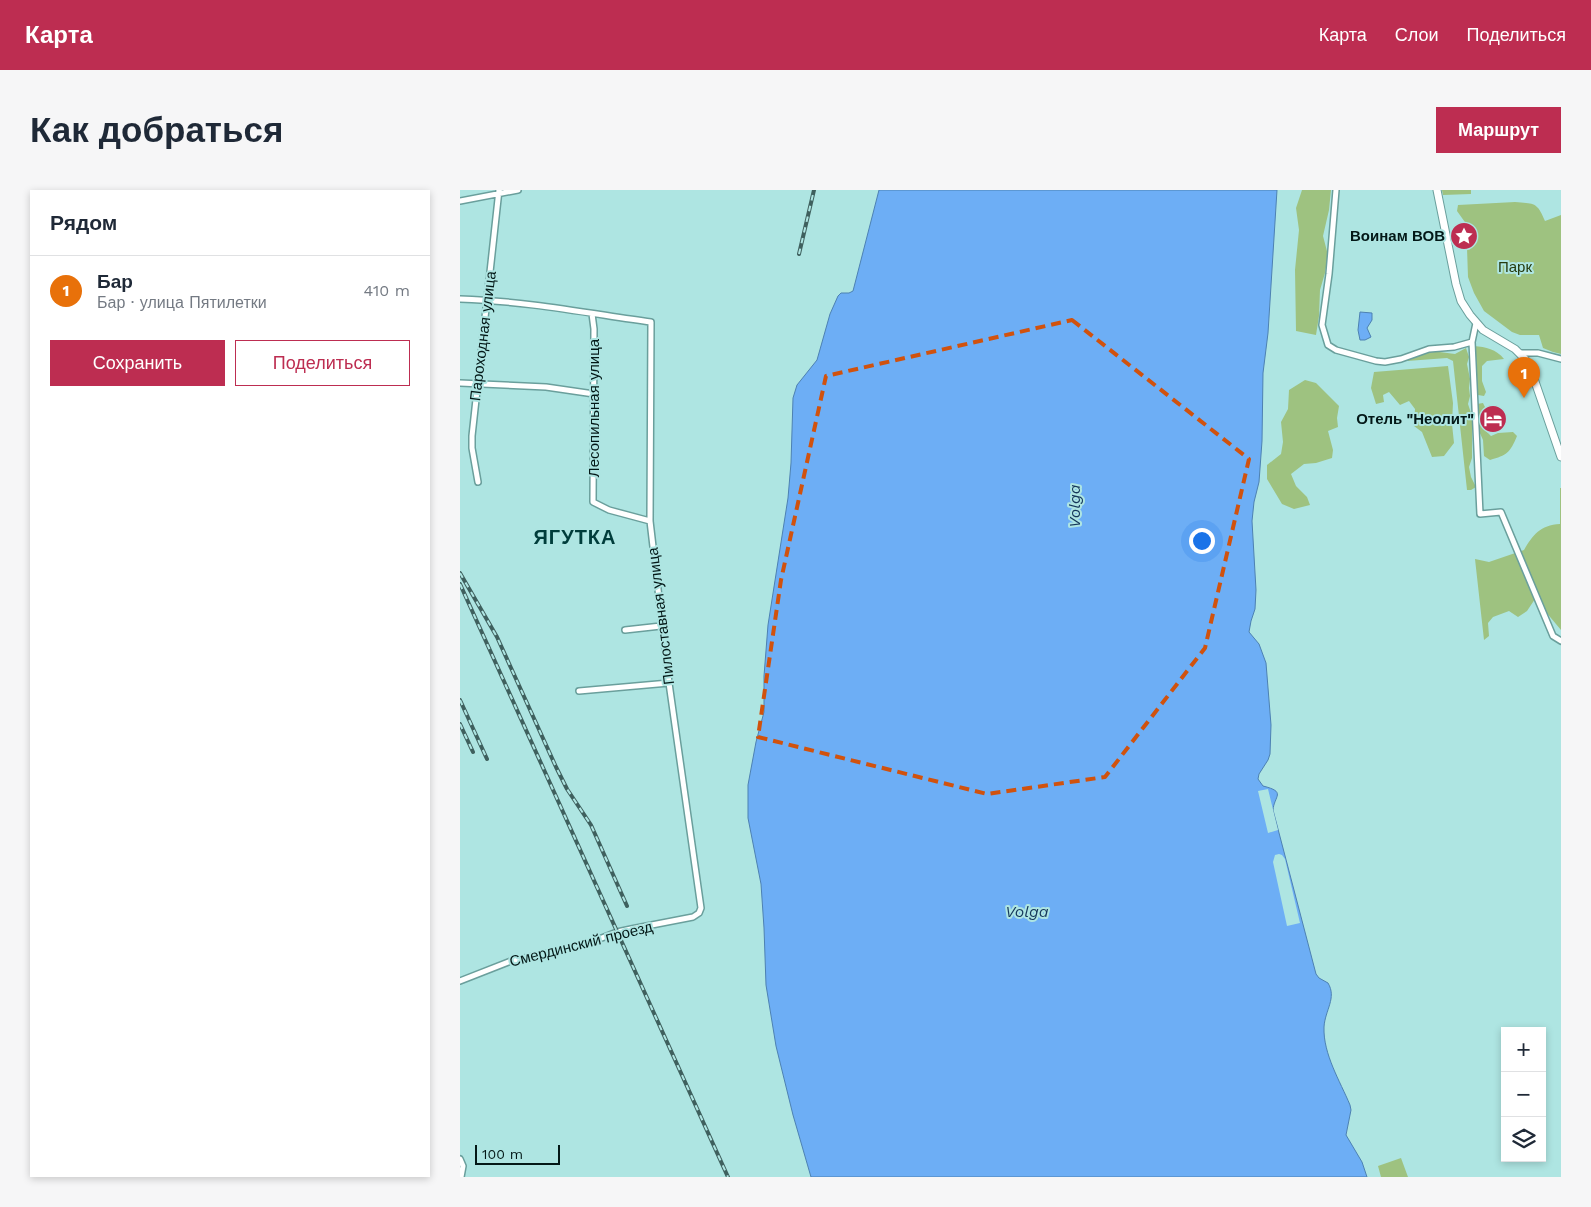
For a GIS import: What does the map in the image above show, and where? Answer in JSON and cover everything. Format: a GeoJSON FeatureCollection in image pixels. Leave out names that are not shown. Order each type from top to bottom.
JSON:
{"type":"FeatureCollection","features":[{"type":"Feature","properties":{"kind":"main road"},"geometry":{"type":"LineString","coordinates":[[1437,190],[1458,292],[1465,308],[1476,323],[1490,335],[1520,353],[1532,373],[1561,457]]}},
{"type":"Feature","properties":{"kind":"street"},"geometry":{"type":"LineString","coordinates":[[460,202],[499,192],[518,190]]}},
{"type":"Feature","properties":{"kind":"street"},"geometry":{"type":"LineString","coordinates":[[1336,190],[1329,274],[1322,325],[1328,345],[1336,350],[1376,361],[1392,361],[1428,349],[1454,347],[1472,342]]}},
{"type":"Feature","properties":{"kind":"street","name":"Пароходная улица"},"geometry":{"type":"LineString","coordinates":[[478,482],[472,448],[472,436],[499,192]]}},
{"type":"Feature","properties":{"kind":"street"},"geometry":{"type":"LineString","coordinates":[[460,299],[574,309],[592,314]]}},
{"type":"Feature","properties":{"kind":"street","name":"Пилоставная улица"},"geometry":{"type":"LineString","coordinates":[[592,314],[651,322],[650,521],[661,626],[700,908]]}},
{"type":"Feature","properties":{"kind":"street","name":"Лесопильная улица"},"geometry":{"type":"LineString","coordinates":[[592,314],[594,328],[593,502],[610,510],[650,521]]}},
{"type":"Feature","properties":{"kind":"street"},"geometry":{"type":"LineString","coordinates":[[1476,323],[1472,342],[1480,514],[1501,512],[1553,636],[1561,641]]}},
{"type":"Feature","properties":{"kind":"street"},"geometry":{"type":"LineString","coordinates":[[1520,353],[1538,353],[1561,359]]}},
{"type":"Feature","properties":{"kind":"street"},"geometry":{"type":"LineString","coordinates":[[460,383],[546,387],[594,394]]}},
{"type":"Feature","properties":{"kind":"street"},"geometry":{"type":"LineString","coordinates":[[625,630],[661,626]]}},
{"type":"Feature","properties":{"kind":"street"},"geometry":{"type":"LineString","coordinates":[[579,691],[669,683]]}},
{"type":"Feature","properties":{"kind":"street","name":"Смердинский проезд"},"geometry":{"type":"LineString","coordinates":[[460,981],[511,962],[584,945],[618,932],[693,917],[699,913],[700,908]]}},
{"type":"Feature","properties":{"kind":"street"},"geometry":{"type":"LineString","coordinates":[[460,1159],[463,1166],[462,1177]]}},
{"type":"Feature","properties":{"kind":"highlighted area"},"geometry":{"type":"Polygon","coordinates":[[[1072,320],[1249,459],[1205,648],[1105,777],[987,794],[758,737],[781,580],[826,376],[1072,320]]]}},
{"type":"Feature","properties":{"kind":"green space"},"geometry":{"type":"Polygon","coordinates":[[[1302,190],[1331,190],[1323,236],[1328,255],[1320,290],[1316,335],[1296,331],[1295,270],[1299,230],[1296,208],[1302,190]]]}},
{"type":"Feature","properties":{"kind":"green space"},"geometry":{"type":"Polygon","coordinates":[[[1442,190],[1471,190],[1471,194],[1443,195],[1442,190]]]}},
{"type":"Feature","properties":{"kind":"green space","name":"Парк"},"geometry":{"type":"Polygon","coordinates":[[[1515,202],[1534,205],[1540,210],[1545,221],[1561,215],[1561,354],[1543,348],[1539,335],[1520,335],[1512,332],[1484,311],[1468,277],[1467,248],[1477,239],[1457,211],[1458,205],[1515,202]]]}},
{"type":"Feature","properties":{"kind":"green space"},"geometry":{"type":"Polygon","coordinates":[[[1474,346],[1490,349],[1504,359],[1487,361],[1482,366],[1482,381],[1486,392],[1484,396],[1478,395],[1475,382],[1477,367],[1474,346]]]}},
{"type":"Feature","properties":{"kind":"green space"},"geometry":{"type":"Polygon","coordinates":[[[1466,348],[1469,357],[1467,364],[1470,379],[1468,404],[1472,416],[1472,458],[1469,467],[1476,487],[1471,490],[1467,490],[1453,361],[1447,358],[1407,361],[1410,358],[1432,351],[1455,354],[1466,348]]]}},
{"type":"Feature","properties":{"kind":"green space"},"geometry":{"type":"Polygon","coordinates":[[[1448,366],[1453,403],[1452,424],[1454,443],[1444,456],[1432,457],[1422,432],[1414,426],[1415,409],[1409,401],[1400,405],[1389,392],[1383,395],[1384,402],[1376,404],[1371,388],[1374,372],[1448,366]]]}},
{"type":"Feature","properties":{"kind":"green space"},"geometry":{"type":"Polygon","coordinates":[[[1305,380],[1316,383],[1339,406],[1338,427],[1328,431],[1333,450],[1332,458],[1316,463],[1304,464],[1291,474],[1296,486],[1307,497],[1310,505],[1294,509],[1282,504],[1267,479],[1267,465],[1281,454],[1283,442],[1281,422],[1288,409],[1289,390],[1305,380]]]}},
{"type":"Feature","properties":{"kind":"green space"},"geometry":{"type":"Polygon","coordinates":[[[1483,403],[1486,409],[1484,417],[1486,431],[1491,436],[1498,433],[1513,432],[1517,436],[1507,452],[1500,457],[1490,460],[1484,456],[1483,440],[1479,431],[1477,404],[1483,403]]]}},
{"type":"Feature","properties":{"kind":"green space"},"geometry":{"type":"Polygon","coordinates":[[[1560,488],[1561,630],[1535,599],[1527,611],[1518,617],[1509,611],[1493,617],[1488,623],[1489,636],[1484,640],[1475,559],[1489,562],[1524,550],[1542,529],[1547,526],[1560,524],[1560,488]]]}},
{"type":"Feature","properties":{"kind":"green space"},"geometry":{"type":"Polygon","coordinates":[[[1401,1158],[1408,1177],[1381,1177],[1378,1166],[1401,1158]]]}},
{"type":"Feature","properties":{"kind":"water","name":"Volga"},"geometry":{"type":"Polygon","coordinates":[[[879,190],[1277,190],[1268,333],[1263,373],[1259,482],[1252,521],[1256,590],[1255,609],[1249,632],[1259,644],[1266,663],[1271,725],[1270,754],[1258,779],[1263,786],[1275,790],[1277,793],[1273,810],[1316,974],[1328,983],[1330,988],[1331,999],[1325,1021],[1324,1037],[1329,1057],[1350,1105],[1351,1110],[1346,1135],[1362,1162],[1367,1177],[811,1177],[776,1046],[766,985],[761,884],[748,818],[748,785],[764,712],[764,676],[768,625],[788,498],[793,398],[797,385],[817,360],[830,314],[838,296],[841,293],[853,291],[879,190]]]}},
{"type":"Feature","properties":{"kind":"water"},"geometry":{"type":"Polygon","coordinates":[[[1360,312],[1372,313],[1372,320],[1367,328],[1371,337],[1365,340],[1360,340],[1358,330],[1360,312]]]}},
{"type":"Feature","properties":{"kind":"pier"},"geometry":{"type":"Polygon","coordinates":[[[1268,789],[1278,830],[1268,833],[1258,791],[1268,789]]]}},
{"type":"Feature","properties":{"kind":"pier"},"geometry":{"type":"Polygon","coordinates":[[[1279,854],[1285,859],[1300,923],[1287,926],[1273,862],[1275,855],[1279,854]]]}},
{"type":"Feature","properties":{"kind":"railway"},"geometry":{"type":"LineString","coordinates":[[799,254],[814,190]]}},
{"type":"Feature","properties":{"kind":"railway"},"geometry":{"type":"LineString","coordinates":[[460,573],[497,637],[556,767],[567,789],[591,825],[627,906]]}},
{"type":"Feature","properties":{"kind":"railway"},"geometry":{"type":"LineString","coordinates":[[460,584],[728,1177]]}},
{"type":"Feature","properties":{"kind":"railway"},"geometry":{"type":"LineString","coordinates":[[460,700],[487,759]]}},
{"type":"Feature","properties":{"kind":"railway"},"geometry":{"type":"LineString","coordinates":[[460,724],[473,752]]}},
{"type":"Feature","properties":{"kind":"place","name":"Воинам ВОВ"},"geometry":{"type":"Point","coordinates":[1464,236]}},
{"type":"Feature","properties":{"kind":"place","name":"Бар"},"geometry":{"type":"Point","coordinates":[1524,398]}},
{"type":"Feature","properties":{"kind":"place","name":"Отель \"Неолит\""},"geometry":{"type":"Point","coordinates":[1493,419]}},
{"type":"Feature","properties":{"kind":"district","name":"ЯГУТКА"},"geometry":{"type":"Point","coordinates":[575,537]}}]}
